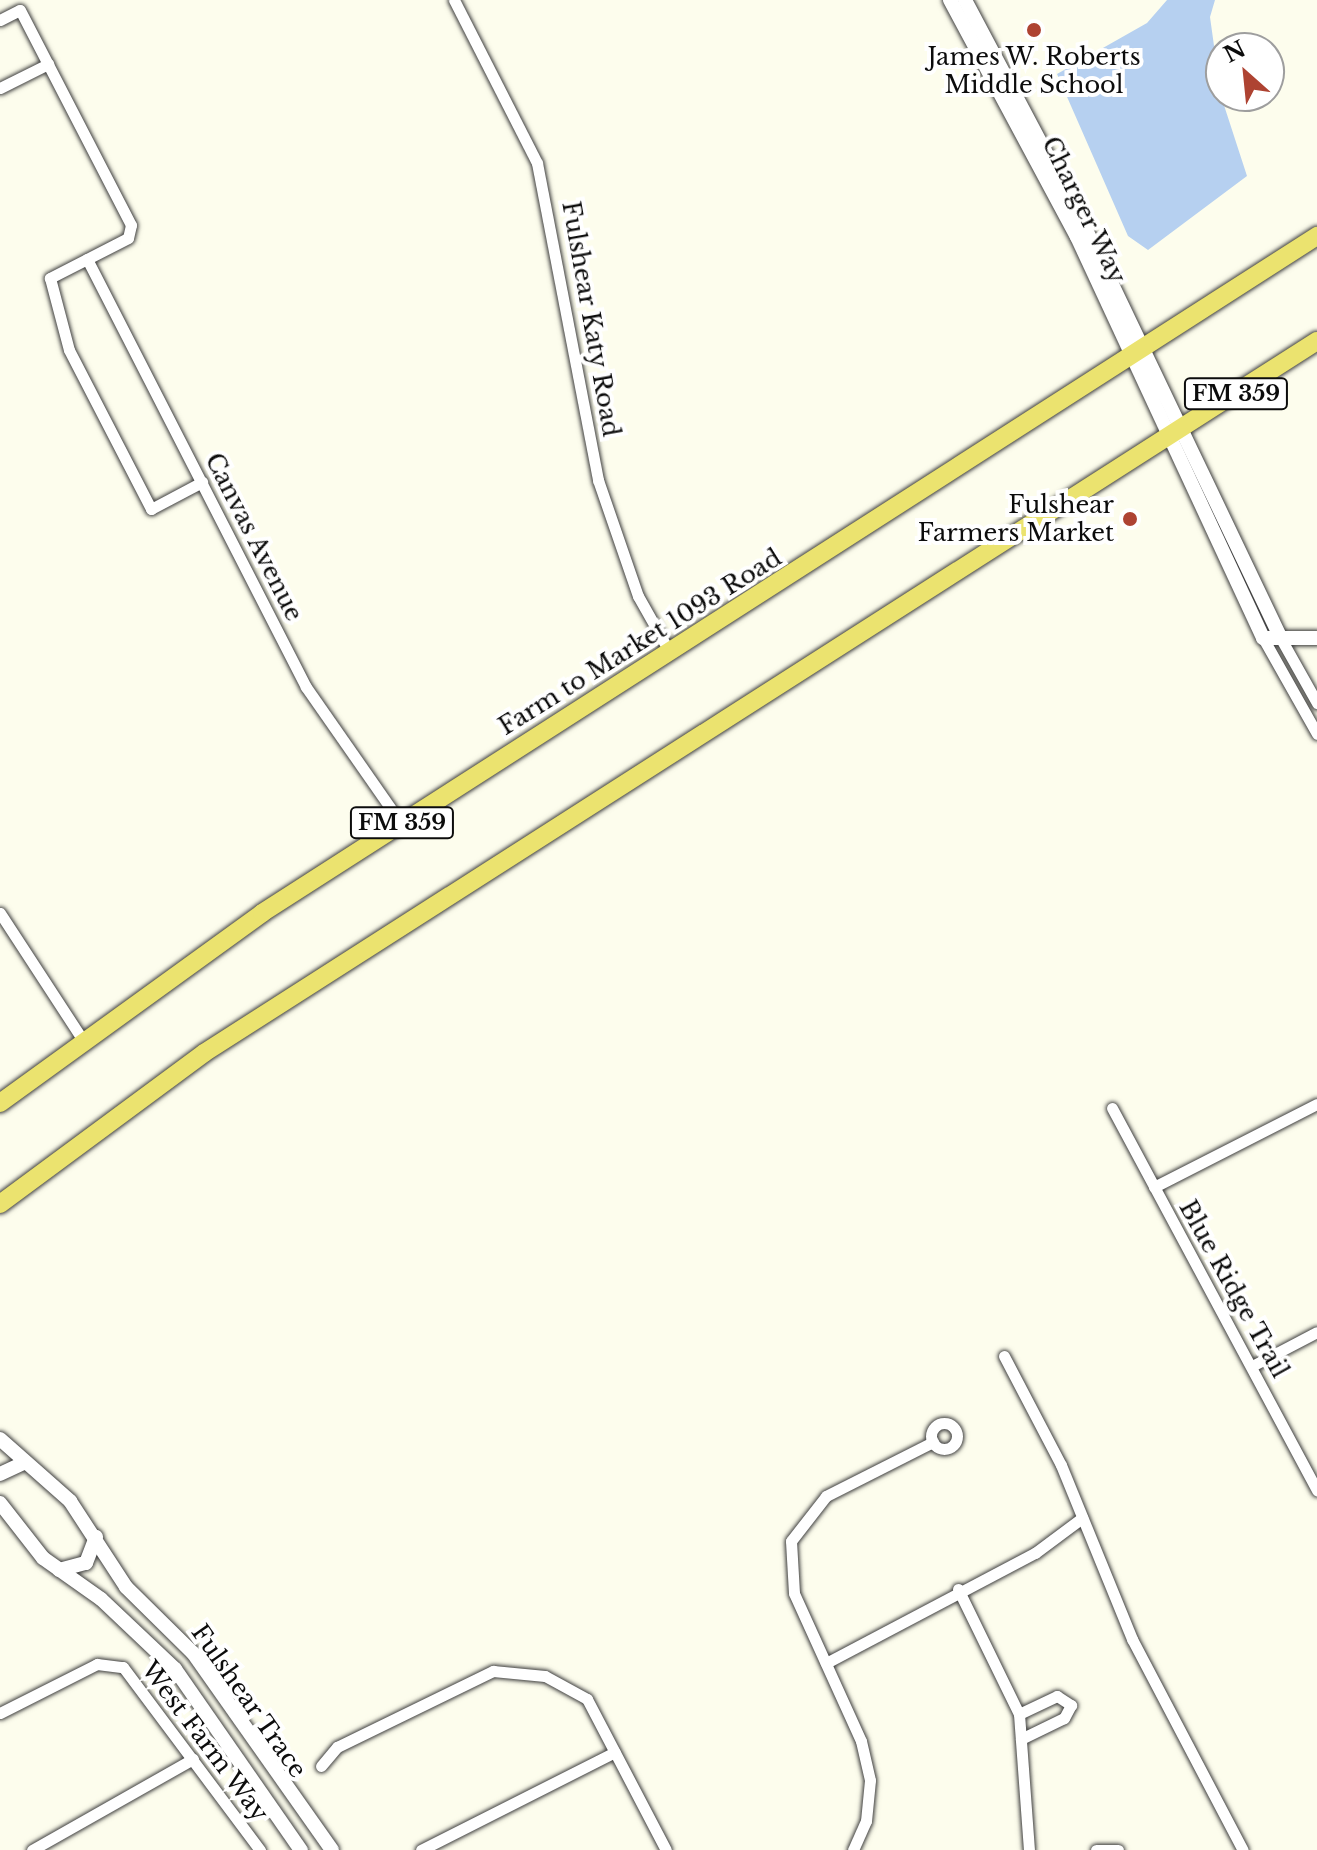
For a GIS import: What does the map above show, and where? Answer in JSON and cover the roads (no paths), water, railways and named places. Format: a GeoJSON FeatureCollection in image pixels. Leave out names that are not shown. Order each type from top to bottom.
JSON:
{"type":"FeatureCollection","features":[{"type":"Feature","properties":{"kind":"main road","name":"Farm to Market 1093 Road"},"geometry":{"type":"LineString","coordinates":[[0,1103],[401,823],[1317,236]]}},
{"type":"Feature","properties":{"kind":"main road","name":"FM 359"},"geometry":{"type":"LineString","coordinates":[[0,1204],[217,1045],[1317,341]]}},
{"type":"Feature","properties":{"kind":"street","name":"Fulshear Katy Road"},"geometry":{"type":"LineString","coordinates":[[454,0],[545,189],[598,480],[638,596],[669,651]]}},
{"type":"Feature","properties":{"kind":"street","name":"Charger Way"},"geometry":{"type":"LineString","coordinates":[[950,0],[1135,351]]}},
{"type":"Feature","properties":{"kind":"street","name":"Charger Way"},"geometry":{"type":"LineString","coordinates":[[965,0],[1135,351]]}},
{"type":"Feature","properties":{"kind":"street"},"geometry":{"type":"LineString","coordinates":[[0,20],[18,5],[131,225],[128,238],[47,284],[69,350],[151,509],[202,482]]}},
{"type":"Feature","properties":{"kind":"street"},"geometry":{"type":"LineString","coordinates":[[0,88],[48,64]]}},
{"type":"Feature","properties":{"kind":"street","name":"Canvas Avenue"},"geometry":{"type":"LineString","coordinates":[[87,259],[306,687],[401,823]]}},
{"type":"Feature","properties":{"kind":"street"},"geometry":{"type":"LineString","coordinates":[[1135,351],[1280,637],[1317,703]]}},
{"type":"Feature","properties":{"kind":"street"},"geometry":{"type":"LineString","coordinates":[[1175,433],[1263,638],[1317,734]]}},
{"type":"Feature","properties":{"kind":"street"},"geometry":{"type":"LineString","coordinates":[[1263,638],[1317,638]]}},
{"type":"Feature","properties":{"kind":"street"},"geometry":{"type":"LineString","coordinates":[[1,916],[84,1042]]}},
{"type":"Feature","properties":{"kind":"street"},"geometry":{"type":"LineString","coordinates":[[1154,1187],[1317,1104]]}},
{"type":"Feature","properties":{"kind":"street","name":"Blue Ridge Trail"},"geometry":{"type":"LineString","coordinates":[[1112,1108],[1317,1491]]}},
{"type":"Feature","properties":{"kind":"street"},"geometry":{"type":"LineString","coordinates":[[1252,1366],[1317,1332]]}},
{"type":"Feature","properties":{"kind":"street"},"geometry":{"type":"LineString","coordinates":[[1004,1356],[1082,1518],[1132,1639],[1243,1850]]}},
{"type":"Feature","properties":{"kind":"street","name":"Fulshear Trace"},"geometry":{"type":"LineString","coordinates":[[0,1439],[70,1501],[126,1587],[193,1653],[332,1850]]}},
{"type":"Feature","properties":{"kind":"street"},"geometry":{"type":"LineString","coordinates":[[853,1850],[866,1821],[870,1780],[790,1571],[798,1523],[826,1496],[933,1442]]}},
{"type":"Feature","properties":{"kind":"street"},"geometry":{"type":"LineString","coordinates":[[0,1474],[24,1463]]}},
{"type":"Feature","properties":{"kind":"street","name":"Fulshear Trace"},"geometry":{"type":"LineString","coordinates":[[0,1503],[59,1570],[175,1669],[301,1850]]}},
{"type":"Feature","properties":{"kind":"street"},"geometry":{"type":"LineString","coordinates":[[826,1663],[958,1589],[1035,1553],[1082,1518]]}},
{"type":"Feature","properties":{"kind":"street"},"geometry":{"type":"LineString","coordinates":[[59,1570],[86,1563],[96,1537]]}},
{"type":"Feature","properties":{"kind":"street"},"geometry":{"type":"LineString","coordinates":[[958,1589],[1019,1714],[1029,1850]]}},
{"type":"Feature","properties":{"kind":"street","name":"West Farm Way"},"geometry":{"type":"LineString","coordinates":[[0,1713],[111,1662],[123,1667],[260,1850]]}},
{"type":"Feature","properties":{"kind":"street"},"geometry":{"type":"LineString","coordinates":[[321,1766],[337,1747],[493,1671],[545,1676],[587,1699],[666,1850]]}},
{"type":"Feature","properties":{"kind":"street"},"geometry":{"type":"LineString","coordinates":[[1019,1714],[1057,1696],[1071,1705],[1064,1718],[1021,1739]]}},
{"type":"Feature","properties":{"kind":"street"},"geometry":{"type":"LineString","coordinates":[[421,1850],[615,1752]]}},
{"type":"Feature","properties":{"kind":"street"},"geometry":{"type":"LineString","coordinates":[[32,1850],[193,1759]]}},
{"type":"Feature","properties":{"kind":"street"},"geometry":{"type":"LineString","coordinates":[[1096,1850],[1118,1850]]}},
{"type":"Feature","properties":{"kind":"water"},"geometry":{"type":"Polygon","coordinates":[[[1167,0],[1215,0],[1210,17],[1212,32],[1205,32],[1205,112],[1226,112],[1247,176],[1148,250],[1128,236],[1057,74],[1147,23],[1167,0]]]}},
{"type":"Feature","properties":{"kind":"place","name":"James W. Roberts Middle School"},"geometry":{"type":"Point","coordinates":[1034,30]}},
{"type":"Feature","properties":{"kind":"place","name":"Fulshear Farmers Market"},"geometry":{"type":"Point","coordinates":[1130,519]}}]}
